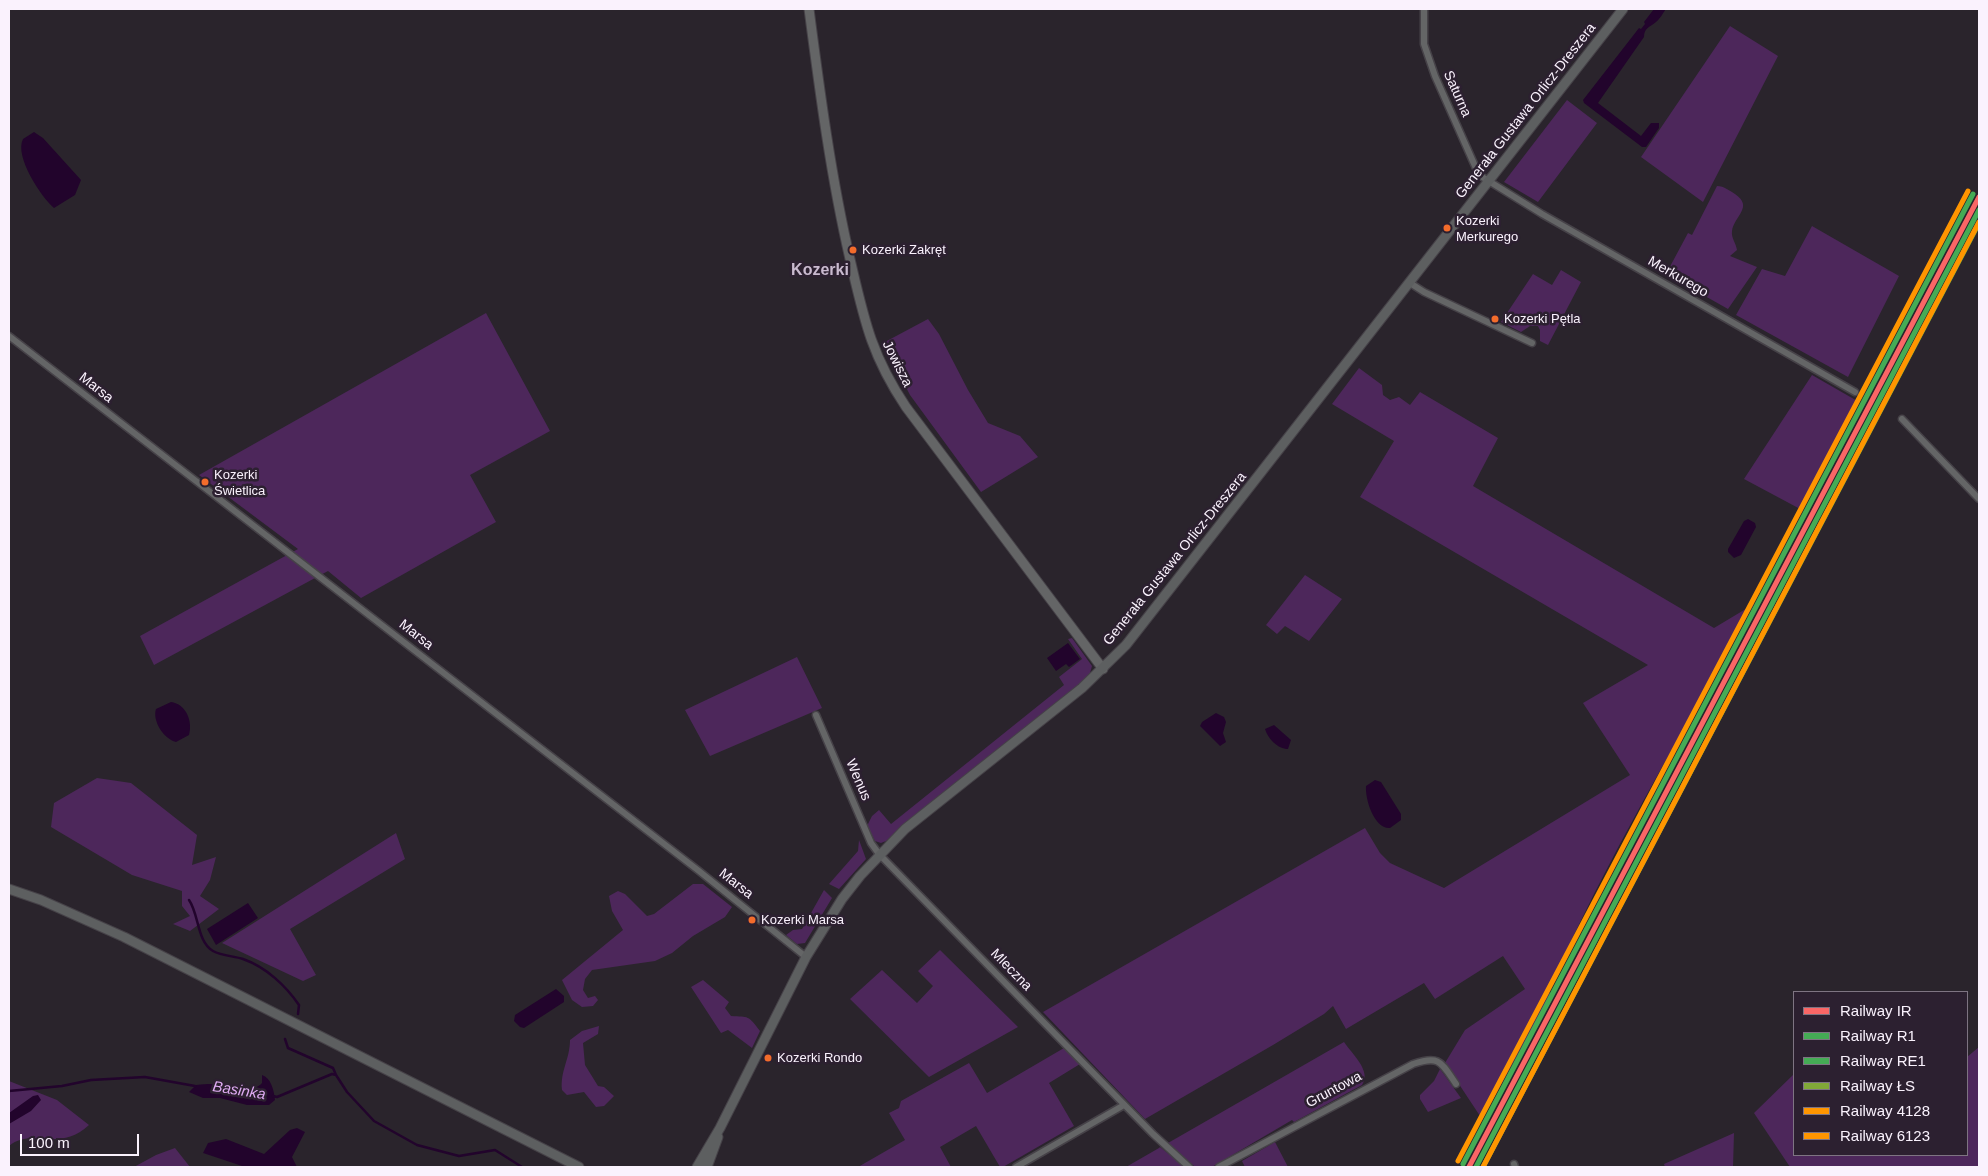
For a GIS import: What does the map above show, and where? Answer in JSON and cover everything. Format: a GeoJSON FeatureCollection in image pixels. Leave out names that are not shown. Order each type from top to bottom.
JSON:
{"type":"FeatureCollection","features":[{"type":"Feature","properties":{"kind":"main road","name":"Generała Gustawa Orlicz-Dreszera"},"geometry":{"type":"LineString","coordinates":[[697,1167],[720,1128],[806,957],[842,899],[879,854],[928,810],[1103,669],[1158,606],[1623,9]]}},
{"type":"Feature","properties":{"kind":"main road"},"geometry":{"type":"LineString","coordinates":[[9,889],[48,903],[110,930],[579,1167]]}},
{"type":"Feature","properties":{"kind":"main road","name":"Generała Gustawa Orlicz-Dreszera"},"geometry":{"type":"LineString","coordinates":[[707,1167],[720,1128]]}},
{"type":"Feature","properties":{"kind":"street","name":"Jowisza"},"geometry":{"type":"LineString","coordinates":[[809,9],[834,183],[863,317],[875,354],[886,377],[906,407],[1103,669]]}},
{"type":"Feature","properties":{"kind":"street","name":"Saturna"},"geometry":{"type":"LineString","coordinates":[[1424,9],[1424,44],[1435,76],[1479,175],[1489,182]]}},
{"type":"Feature","properties":{"kind":"street","name":"Merkurego"},"geometry":{"type":"LineString","coordinates":[[1489,182],[1856,392]]}},
{"type":"Feature","properties":{"kind":"street"},"geometry":{"type":"LineString","coordinates":[[1410,283],[1424,292],[1532,343]]}},
{"type":"Feature","properties":{"kind":"street","name":"Marsa"},"geometry":{"type":"LineString","coordinates":[[9,336],[683,859],[806,957]]}},
{"type":"Feature","properties":{"kind":"street"},"geometry":{"type":"LineString","coordinates":[[1902,419],[1979,500]]}},
{"type":"Feature","properties":{"kind":"street","name":"Wenus"},"geometry":{"type":"LineString","coordinates":[[816,715],[871,843],[879,854]]}},
{"type":"Feature","properties":{"kind":"street","name":"Mleczna"},"geometry":{"type":"LineString","coordinates":[[879,854],[891,863],[1124,1105],[1189,1167]]}},
{"type":"Feature","properties":{"kind":"street","name":"Gruntowa"},"geometry":{"type":"LineString","coordinates":[[1219,1167],[1412,1064],[1430,1058],[1436,1059],[1444,1066],[1456,1084]]}},
{"type":"Feature","properties":{"kind":"street"},"geometry":{"type":"LineString","coordinates":[[1016,1167],[1124,1105]]}},
{"type":"Feature","properties":{"kind":"shaded area"},"geometry":{"type":"Polygon","coordinates":[[[1730,26],[1778,56],[1703,202],[1641,157],[1730,26]]]}},
{"type":"Feature","properties":{"kind":"shaded area"},"geometry":{"type":"Polygon","coordinates":[[[1567,100],[1597,123],[1538,202],[1504,182],[1567,100]]]}},
{"type":"Feature","properties":{"kind":"shaded area"},"geometry":{"type":"Polygon","coordinates":[[[1717,186],[1735,194],[1743,203],[1732,231],[1737,250],[1730,256],[1757,267],[1728,309],[1666,274],[1688,233],[1692,235],[1717,186]]]}},
{"type":"Feature","properties":{"kind":"shaded area"},"geometry":{"type":"Polygon","coordinates":[[[1812,226],[1899,276],[1848,377],[1736,315],[1762,269],[1785,276],[1812,226]]]}},
{"type":"Feature","properties":{"kind":"shaded area"},"geometry":{"type":"Polygon","coordinates":[[[1561,270],[1581,282],[1548,345],[1540,341],[1538,326],[1530,326],[1521,332],[1501,322],[1533,274],[1552,285],[1561,270]]]}},
{"type":"Feature","properties":{"kind":"shaded area"},"geometry":{"type":"Polygon","coordinates":[[[486,313],[550,431],[470,475],[496,522],[361,598],[328,571],[154,665],[140,636],[298,549],[199,475],[486,313]]]}},
{"type":"Feature","properties":{"kind":"shaded area"},"geometry":{"type":"Polygon","coordinates":[[[928,319],[939,334],[968,390],[988,423],[1020,436],[1038,457],[981,492],[910,395],[883,343],[928,319]]]}},
{"type":"Feature","properties":{"kind":"shaded area"},"geometry":{"type":"Polygon","coordinates":[[[1359,368],[1382,385],[1383,395],[1390,400],[1399,397],[1410,405],[1420,392],[1498,438],[1473,486],[1714,628],[1754,604],[1620,844],[1548,992],[1554,995],[1537,1026],[1532,1029],[1482,1119],[1445,1063],[1465,1030],[1525,989],[1503,956],[1435,999],[1424,983],[1346,1029],[1333,1006],[1324,1014],[1273,1045],[1145,1119],[1043,1012],[1365,828],[1380,853],[1390,863],[1444,888],[1630,775],[1583,703],[1648,665],[1360,497],[1394,441],[1332,404],[1359,368]]]}},
{"type":"Feature","properties":{"kind":"shaded area"},"geometry":{"type":"Polygon","coordinates":[[[1812,375],[1859,402],[1802,510],[1744,479],[1812,375]]]}},
{"type":"Feature","properties":{"kind":"shaded area"},"geometry":{"type":"Polygon","coordinates":[[[1305,575],[1342,599],[1309,641],[1285,626],[1277,634],[1266,625],[1305,575]]]}},
{"type":"Feature","properties":{"kind":"shaded area"},"geometry":{"type":"Polygon","coordinates":[[[1072,638],[1092,666],[1090,673],[1083,681],[931,802],[886,841],[881,843],[875,841],[867,826],[872,816],[879,810],[891,824],[1064,685],[1059,677],[1082,659],[1068,639],[1072,638]]]}},
{"type":"Feature","properties":{"kind":"shaded area"},"geometry":{"type":"Polygon","coordinates":[[[797,657],[822,708],[710,756],[685,710],[797,657]]]}},
{"type":"Feature","properties":{"kind":"shaded area"},"geometry":{"type":"Polygon","coordinates":[[[97,778],[131,783],[197,835],[192,865],[216,857],[210,880],[200,896],[219,909],[190,931],[173,924],[190,916],[182,906],[182,891],[132,875],[51,827],[54,803],[97,778]]]}},
{"type":"Feature","properties":{"kind":"shaded area"},"geometry":{"type":"Polygon","coordinates":[[[396,833],[405,859],[290,929],[316,975],[303,981],[222,943],[396,833]]]}},
{"type":"Feature","properties":{"kind":"shaded area"},"geometry":{"type":"Polygon","coordinates":[[[859,840],[866,859],[839,889],[829,884],[858,851],[859,840]]]}},
{"type":"Feature","properties":{"kind":"shaded area"},"geometry":{"type":"Polygon","coordinates":[[[693,884],[703,884],[732,907],[725,917],[693,936],[672,953],[655,961],[592,970],[585,979],[583,990],[588,998],[595,996],[598,1000],[593,1006],[582,1007],[572,1000],[562,980],[623,930],[612,911],[609,896],[618,891],[625,894],[647,916],[654,914],[693,884]]]}},
{"type":"Feature","properties":{"kind":"shaded area"},"geometry":{"type":"Polygon","coordinates":[[[824,890],[832,898],[805,943],[797,944],[786,935],[793,930],[802,929],[824,890]]]}},
{"type":"Feature","properties":{"kind":"shaded area"},"geometry":{"type":"Polygon","coordinates":[[[940,950],[1018,1027],[929,1077],[850,999],[882,970],[917,1003],[933,986],[918,971],[940,950]]]}},
{"type":"Feature","properties":{"kind":"shaded area"},"geometry":{"type":"Polygon","coordinates":[[[703,980],[729,1002],[725,1008],[731,1016],[748,1018],[760,1031],[752,1048],[728,1030],[721,1033],[691,987],[703,980]]]}},
{"type":"Feature","properties":{"kind":"shaded area"},"geometry":{"type":"Polygon","coordinates":[[[599,1026],[598,1034],[583,1043],[585,1065],[598,1086],[604,1087],[614,1096],[604,1106],[596,1107],[584,1092],[567,1095],[562,1090],[562,1083],[570,1040],[582,1031],[599,1026]]]}},
{"type":"Feature","properties":{"kind":"shaded area"},"geometry":{"type":"Polygon","coordinates":[[[1344,1042],[1363,1068],[1365,1074],[1362,1085],[1294,1122],[1292,1120],[1212,1167],[1195,1167],[1168,1143],[1344,1042]]]}},
{"type":"Feature","properties":{"kind":"shaded area"},"geometry":{"type":"Polygon","coordinates":[[[1979,1047],[1979,1167],[1790,1167],[1754,1113],[1793,1075],[1793,1156],[1968,1156],[1968,1056],[1979,1047]]]}},
{"type":"Feature","properties":{"kind":"shaded area"},"geometry":{"type":"Polygon","coordinates":[[[1064,1048],[1080,1064],[1049,1083],[1074,1126],[1003,1167],[1000,1167],[976,1126],[940,1147],[951,1167],[858,1167],[905,1140],[889,1113],[899,1108],[901,1101],[969,1063],[987,1093],[1064,1048]]]}},
{"type":"Feature","properties":{"kind":"shaded area"},"geometry":{"type":"Polygon","coordinates":[[[1440,1069],[1461,1098],[1428,1112],[1420,1099],[1420,1095],[1434,1081],[1440,1069]]]}},
{"type":"Feature","properties":{"kind":"shaded area"},"geometry":{"type":"Polygon","coordinates":[[[9,1081],[57,1100],[89,1125],[78,1133],[67,1137],[27,1139],[9,1146],[9,1081]]]}},
{"type":"Feature","properties":{"kind":"shaded area"},"geometry":{"type":"Polygon","coordinates":[[[1734,1133],[1733,1167],[1665,1167],[1664,1164],[1734,1133]]]}},
{"type":"Feature","properties":{"kind":"shaded area"},"geometry":{"type":"Polygon","coordinates":[[[1275,1142],[1288,1167],[1245,1167],[1242,1161],[1275,1142]]]}},
{"type":"Feature","properties":{"kind":"shaded area"},"geometry":{"type":"Polygon","coordinates":[[[175,1148],[190,1167],[134,1167],[156,1155],[175,1148]]]}},
{"type":"Feature","properties":{"kind":"shaded area"},"geometry":{"type":"Polygon","coordinates":[[[1159,1148],[1185,1167],[1126,1167],[1159,1148]]]}},
{"type":"Feature","properties":{"kind":"water"},"geometry":{"type":"Polygon","coordinates":[[[1654,9],[1666,9],[1657,21],[1646,30],[1644,37],[1598,103],[1641,136],[1651,123],[1659,123],[1659,128],[1646,147],[1642,147],[1584,103],[1583,100],[1639,28],[1641,29],[1645,24],[1644,22],[1654,9]]]}},
{"type":"Feature","properties":{"kind":"water"},"geometry":{"type":"Polygon","coordinates":[[[34,132],[43,138],[81,180],[75,195],[54,208],[36,186],[22,155],[21,146],[23,139],[34,132]]]}},
{"type":"Feature","properties":{"kind":"water"},"geometry":{"type":"Polygon","coordinates":[[[1748,519],[1755,523],[1756,527],[1741,555],[1734,558],[1728,552],[1728,549],[1744,521],[1748,519]]]}},
{"type":"Feature","properties":{"kind":"water"},"geometry":{"type":"Polygon","coordinates":[[[1068,643],[1080,659],[1069,667],[1066,664],[1056,671],[1047,658],[1068,643]]]}},
{"type":"Feature","properties":{"kind":"water"},"geometry":{"type":"Polygon","coordinates":[[[171,702],[181,706],[187,714],[190,724],[189,735],[176,742],[167,737],[160,729],[155,714],[156,709],[171,702]]]}},
{"type":"Feature","properties":{"kind":"water"},"geometry":{"type":"Polygon","coordinates":[[[1216,713],[1224,717],[1226,722],[1223,733],[1226,742],[1220,746],[1200,726],[1202,722],[1216,713]]]}},
{"type":"Feature","properties":{"kind":"water"},"geometry":{"type":"Polygon","coordinates":[[[1274,725],[1291,740],[1288,749],[1277,745],[1268,736],[1265,729],[1274,725]]]}},
{"type":"Feature","properties":{"kind":"water"},"geometry":{"type":"Polygon","coordinates":[[[1375,780],[1381,782],[1401,814],[1401,820],[1390,828],[1379,824],[1369,805],[1366,786],[1375,780]]]}},
{"type":"Feature","properties":{"kind":"water"},"geometry":{"type":"Polygon","coordinates":[[[248,903],[258,918],[216,945],[207,929],[248,903]]]}},
{"type":"Feature","properties":{"kind":"water"},"geometry":{"type":"Polygon","coordinates":[[[556,989],[564,996],[564,1002],[524,1028],[514,1021],[515,1015],[556,989]]]}},
{"type":"Feature","properties":{"kind":"water"},"geometry":{"type":"Polygon","coordinates":[[[262,1075],[270,1082],[274,1092],[275,1100],[269,1105],[247,1105],[220,1098],[203,1098],[189,1092],[196,1085],[204,1084],[251,1089],[262,1083],[262,1075]]]}},
{"type":"Feature","properties":{"kind":"water"},"geometry":{"type":"Polygon","coordinates":[[[38,1095],[41,1100],[31,1111],[9,1124],[9,1113],[33,1096],[38,1095]]]}},
{"type":"Feature","properties":{"kind":"water"},"geometry":{"type":"Polygon","coordinates":[[[297,1128],[305,1132],[292,1157],[297,1167],[245,1167],[203,1153],[208,1143],[226,1139],[264,1154],[290,1130],[297,1128]]]}},
{"type":"Feature","properties":{"kind":"waterway"},"geometry":{"type":"LineString","coordinates":[[189,900],[201,935],[208,947],[217,953],[251,962],[267,972],[282,984],[299,1005],[298,1014]]}},
{"type":"Feature","properties":{"kind":"waterway"},"geometry":{"type":"LineString","coordinates":[[285,1039],[288,1048],[333,1068],[336,1075]]}},
{"type":"Feature","properties":{"kind":"waterway","name":"Basinka"},"geometry":{"type":"LineString","coordinates":[[273,1096],[277,1097],[332,1074],[336,1075],[347,1092],[374,1121],[417,1145],[459,1156],[495,1150],[522,1167]]}},
{"type":"Feature","properties":{"kind":"waterway","name":"Basinka"},"geometry":{"type":"LineString","coordinates":[[9,1091],[62,1086],[91,1080],[145,1077],[195,1086]]}},
{"type":"Feature","properties":{"kind":"rail line","name":"6123"},"geometry":{"type":"LineString","coordinates":[[1458,1161],[1968,191]]}},
{"type":"Feature","properties":{"kind":"rail line","name":"RE1"},"geometry":{"type":"LineString","coordinates":[[1463,1164],[1973,194]]}},
{"type":"Feature","properties":{"kind":"rail line","name":"IR"},"geometry":{"type":"LineString","coordinates":[[1469,1167],[1979,197]]}},
{"type":"Feature","properties":{"kind":"rail line","name":"R1"},"geometry":{"type":"LineString","coordinates":[[1476,1167],[1979,210]]}},
{"type":"Feature","properties":{"kind":"rail line","name":"4128"},"geometry":{"type":"LineString","coordinates":[[1483,1167],[1979,222]]}},
{"type":"Feature","properties":{"kind":"rail line","name":"ŁS"},"geometry":{"type":"LineString","coordinates":[[1483,1167],[1979,223]]}},
{"type":"Feature","properties":{"kind":"place","name":"Kozerki Merkurego"},"geometry":{"type":"Point","coordinates":[1447,228]}},
{"type":"Feature","properties":{"kind":"place","name":"Kozerki Zakręt"},"geometry":{"type":"Point","coordinates":[853,250]}},
{"type":"Feature","properties":{"kind":"place","name":"Kozerki Pętla"},"geometry":{"type":"Point","coordinates":[1495,319]}},
{"type":"Feature","properties":{"kind":"place","name":"Kozerki Świetlica"},"geometry":{"type":"Point","coordinates":[205,482]}},
{"type":"Feature","properties":{"kind":"place","name":"Kozerki Marsa"},"geometry":{"type":"Point","coordinates":[752,920]}},
{"type":"Feature","properties":{"kind":"place","name":"Kozerki Rondo"},"geometry":{"type":"Point","coordinates":[768,1058]}},
{"type":"Feature","properties":{"kind":"district","name":"Kozerki"},"geometry":{"type":"Point","coordinates":[820,271]}}]}
